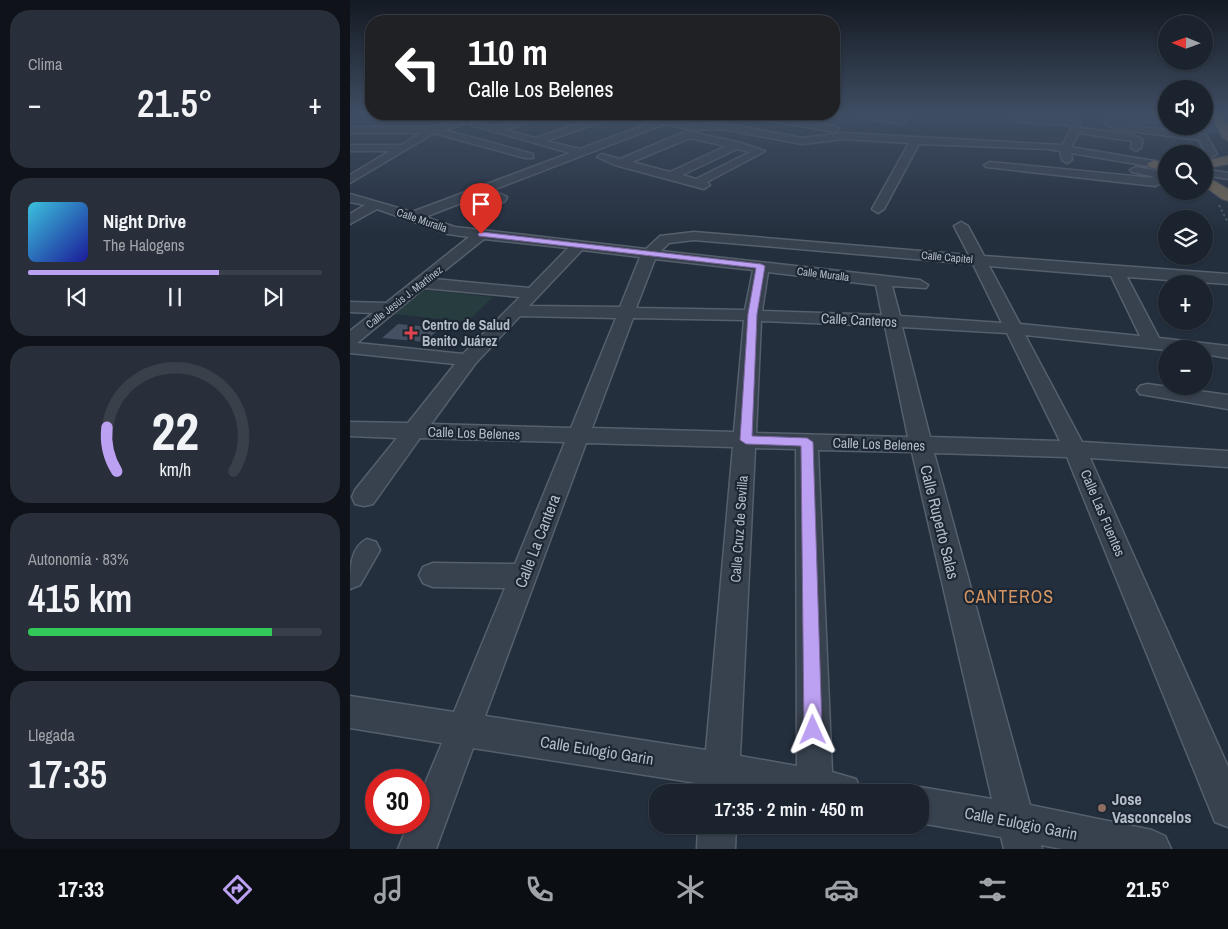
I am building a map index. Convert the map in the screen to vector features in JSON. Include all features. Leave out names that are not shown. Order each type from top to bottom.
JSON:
[{"type":"highway","points":[[1213,164],[1228,160]]},
{"type":"highway","points":[[1213,185],[1228,196]]},
{"type":"street","points":[[350,180],[391,155]]},
{"type":"street","points":[[524,155],[529,156]]},
{"type":"street","points":[[412,217],[571,155]]},
{"type":"street","points":[[608,155],[602,157],[700,184],[753,155]]},
{"type":"street","points":[[619,162],[635,155]]},
{"type":"street","points":[[671,176],[717,155]]},
{"type":"street","points":[[878,209],[908,155]]},
{"type":"street","points":[[990,165],[1054,173],[1089,170],[1152,172],[1159,176],[1161,180],[1155,182],[1089,170],[1066,160],[1066,155]]},
{"type":"street","points":[[1106,155],[1158,164]]},
{"type":"street","points":[[644,169],[661,162]]},
{"type":"street","points":[[1213,169],[1228,172]]},
{"type":"street","points":[[350,171],[365,171]]},
{"type":"street","points":[[1213,174],[1228,176]]},
{"type":"street","points":[[472,212],[499,201],[501,197],[480,190]]},
{"type":"street","name":"Calle Muralla","points":[[350,198],[376,204],[444,229],[579,245],[657,246],[761,266],[920,285]]},
{"type":"street","points":[[350,221],[376,204]]},
{"type":"street","points":[[350,221],[368,224]]},
{"type":"street","name":"Calle Las Fuentes","points":[[961,226],[1075,449],[1228,809]]},
{"type":"street","name":"Calle Jesús J. Martínez","points":[[350,340],[423,283],[481,234]]},
{"type":"street","name":"Calle Capitel","points":[[657,246],[677,236],[712,238],[1118,272],[1228,279]]},
{"type":"street","points":[[364,497],[468,360],[514,310],[579,245]]},
{"type":"street","name":"Calle La Cantera","points":[[417,849],[576,436],[626,312],[657,246]]},
{"type":"street","name":"Calle Cruz de Sevilla","points":[[721,781],[746,440],[753,314],[761,266]]},
{"type":"street","points":[[1118,272],[1152,342]]},
{"type":"street","name":"Calle Ruperto Salas","points":[[883,281],[921,445],[1020,835]]},
{"type":"street","points":[[423,283],[531,293]]},
{"type":"street","points":[[350,307],[390,308]]},
{"type":"street","name":"Calle Canteros","points":[[514,310],[753,314],[1013,329],[1158,343]]},
{"type":"street","points":[[350,348],[468,360]]},
{"type":"street","name":"Calle Canteros","points":[[1213,350],[1228,352]]},
{"type":"street","points":[[1147,390],[1228,402]]},
{"type":"street","name":"Calle Los Belenes","points":[[350,429],[1075,449],[1228,459]]},
{"type":"street","points":[[807,442],[829,784]]},
{"type":"street","points":[[350,577],[367,550]]},
{"type":"street","points":[[433,575],[523,576]]},
{"type":"street","name":"Calle Eulogio Garin","points":[[350,712],[464,729],[721,781],[757,784]]},
{"type":"street","name":"Calle Eulogio Garin","points":[[929,808],[1020,835],[1152,849]]},
{"type":"street","points":[[716,849],[717,834]]},
{"type":"green space","points":[[424,290],[493,297],[467,322],[394,314]]},
{"type":"building","name":"Centro de Salud Benito Juárez","points":[[398,324],[440,328],[425,342],[382,338]]},
{"type":"place","name":"Centro de Salud Benito Juárez","points":[[411,333]]},
{"type":"place","name":"Jose Vasconcelos","points":[[1102,808]]},
{"type":"district","name":"CANTEROS","points":[[1009,597]]},
{"type":"route","points":[[481,234],[761,266],[753,314],[746,440],[807,442],[813,730]]}]
